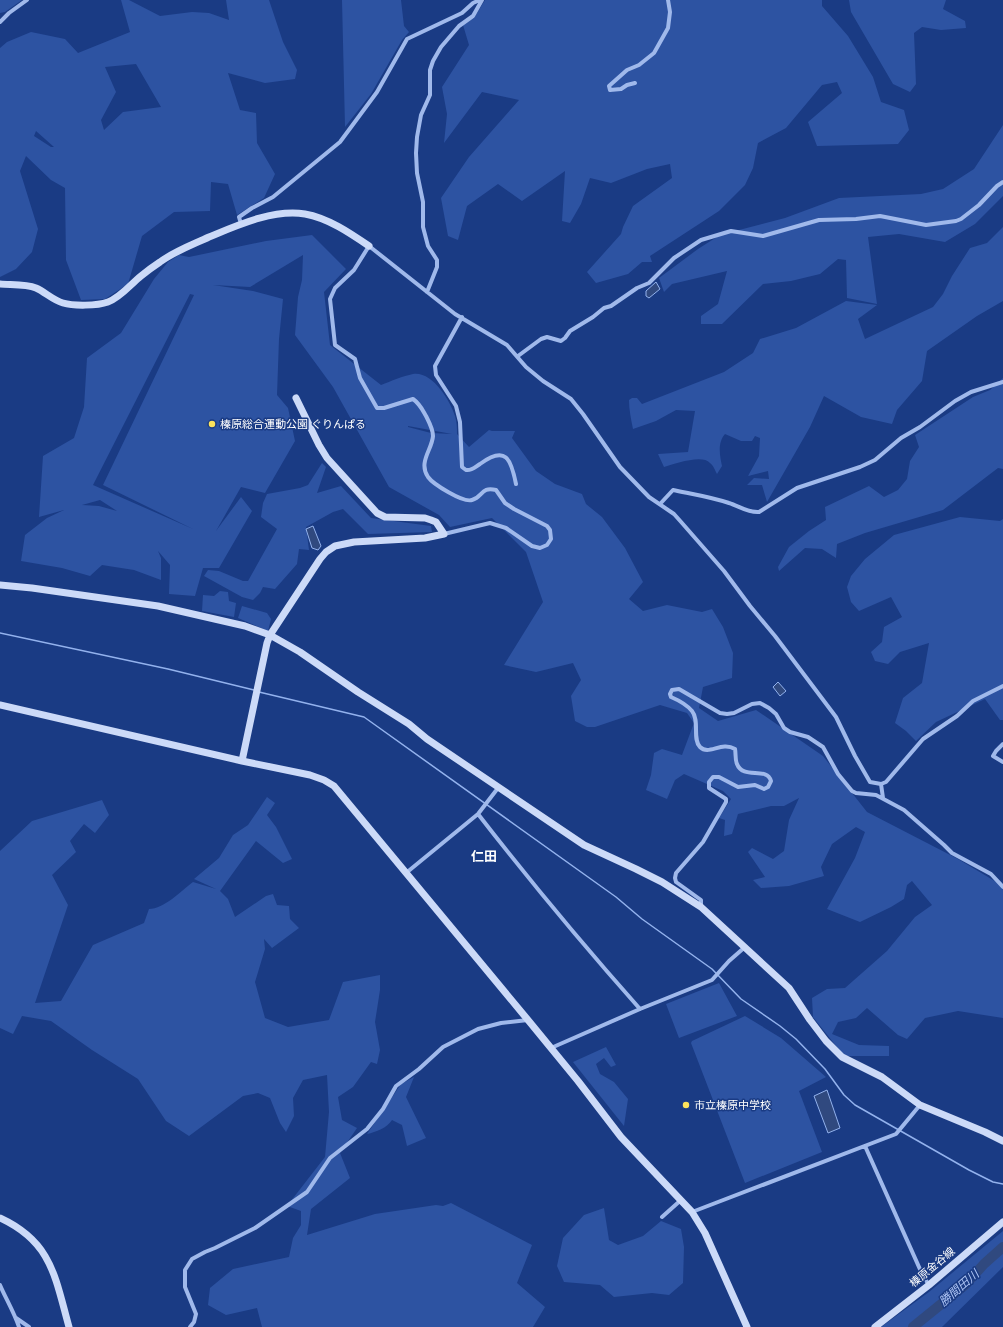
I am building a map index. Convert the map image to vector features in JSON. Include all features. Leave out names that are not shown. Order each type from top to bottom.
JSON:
[{"type":"street","points":[[0,22],[9,13],[27,0]]},
{"type":"street","points":[[242,225],[239,217],[272,197],[340,142],[377,92],[407,39],[462,13],[473,3],[481,0]]},
{"type":"street","points":[[428,292],[437,267],[437,260],[428,246],[422,227],[423,202],[417,173],[417,137],[421,115],[430,95],[430,70],[433,61],[441,47],[459,26],[473,16],[481,0]]},
{"type":"street","points":[[635,83],[610,90],[609,86],[628,70],[638,65],[654,53],[668,28],[670,12],[668,0]]},
{"type":"street","points":[[518,356],[547,337],[561,340],[565,338],[570,331],[593,317],[604,308],[611,306],[637,288],[649,283],[674,258],[701,240],[731,231],[763,236],[819,220],[856,219],[880,216],[926,225],[956,221],[979,205],[997,186],[1003,182]]},
{"type":"street","points":[[0,284],[29,286],[36,288],[62,303],[82,305],[101,304],[116,298],[142,275],[179,250],[242,225],[268,216],[304,214],[322,219],[342,229],[369,246],[455,314],[507,345],[526,367],[543,381],[571,399],[620,468],[649,496],[674,514],[724,572],[775,636],[836,717],[870,782],[881,784],[886,782],[922,739],[957,716],[973,701],[1003,686]]},
{"type":"street","points":[[242,762],[267,643],[270,635],[326,552],[335,546],[354,542],[425,538],[490,524],[506,528],[532,546],[540,548],[547,545],[551,539],[550,530],[547,526],[505,503],[496,490],[489,488],[483,491],[477,498],[472,500],[464,500],[443,489],[428,478],[425,472],[424,460],[433,435],[431,427],[419,403],[413,399],[384,408],[377,408],[360,378],[355,359],[335,345],[330,299],[335,288],[354,270],[369,246]]},
{"type":"street","points":[[462,317],[435,366],[436,374],[456,406],[460,422],[462,467],[470,471],[489,457],[503,455],[508,459],[514,470],[516,484]]},
{"type":"street","points":[[660,504],[674,490],[713,498],[753,512],[759,512],[797,488],[860,467],[875,460],[901,438],[920,428],[955,401],[971,392],[1003,382]]},
{"type":"street","points":[[296,398],[327,458],[377,513],[385,517],[425,518],[436,522],[444,534]]},
{"type":"street","points":[[0,585],[158,606],[245,626],[270,635],[300,652],[408,724],[427,739],[498,788],[584,845],[662,882],[701,907],[789,988],[826,1041],[842,1057],[882,1077],[920,1105],[1003,1141]]},
{"type":"street","points":[[701,907],[701,900],[676,882],[675,878],[676,873],[703,842],[726,802],[726,799],[709,788],[709,782],[713,777],[719,777],[738,787],[755,784],[764,789],[768,787],[771,781],[770,777],[766,774],[745,772],[739,769],[735,749],[730,746],[723,746],[712,750],[704,750],[700,747],[697,743],[696,720],[692,711],[671,697],[670,694],[672,690],[679,689],[720,714],[734,713],[752,704],[760,703],[764,705],[776,714],[784,728],[790,732],[808,737],[823,747],[838,774],[852,791],[856,793],[868,793],[883,798],[904,810],[952,853],[991,874],[1003,887]]},
{"type":"street","points":[[0,705],[242,762],[310,775],[324,780],[334,786],[551,1048],[621,1137],[692,1212],[705,1233],[746,1327]]},
{"type":"street","points":[[1003,744],[993,756],[1003,762]]},
{"type":"street","points":[[881,784],[883,798]]},
{"type":"street","points":[[406,873],[478,814],[498,788]]},
{"type":"street","points":[[478,814],[600,964],[640,1009]]},
{"type":"street","points":[[551,1048],[640,1009],[712,980],[729,961],[745,947]]},
{"type":"street","points":[[190,1327],[194,1322],[196,1314],[185,1287],[185,1270],[192,1260],[205,1252],[255,1228],[307,1192],[330,1158],[367,1129],[383,1109],[396,1086],[419,1069],[443,1047],[478,1029],[501,1023],[528,1020]]},
{"type":"street","points":[[692,1212],[865,1146],[897,1132],[920,1105]]},
{"type":"street","points":[[865,1146],[928,1285]]},
{"type":"street","points":[[662,1217],[681,1200]]},
{"type":"street","points":[[0,1218],[10,1222],[25,1233],[40,1247],[47,1258],[58,1284],[69,1327]]},
{"type":"street","name":"榛原金谷線","points":[[875,1327],[1003,1222]]},
{"type":"street","points":[[0,1285],[19,1327]]},
{"type":"street","points":[[16,1318],[29,1327]]},
{"type":"shaded area","points":[[0,0],[22,0],[5,12],[0,13]]},
{"type":"shaded area","points":[[121,0],[129,0],[160,16],[192,12],[209,13],[229,20],[226,0],[269,0],[283,42],[297,70],[295,79],[265,83],[228,73],[240,110],[256,113],[257,143],[275,174],[264,198],[237,215],[228,184],[211,182],[210,211],[174,212],[142,236],[128,284],[105,299],[81,300],[66,260],[65,188],[51,180],[26,156],[20,171],[38,229],[32,252],[16,269],[0,277],[0,48],[7,42],[31,32],[65,39],[78,53],[130,32]],"holes":[[[136,64],[161,107],[123,112],[104,130],[101,120],[116,92],[105,67]],[[36,131],[54,147],[51,147],[34,136]]]},
{"type":"shaded area","points":[[342,0],[401,0],[404,26],[409,32],[402,40],[371,94],[345,127]]},
{"type":"shaded area","points":[[485,0],[822,0],[822,6],[848,36],[873,77],[881,102],[904,110],[909,130],[898,144],[817,146],[808,122],[842,93],[837,82],[822,85],[786,128],[758,143],[753,168],[745,185],[719,211],[650,256],[652,262],[642,262],[628,274],[596,283],[587,272],[621,234],[633,206],[672,178],[670,164],[647,169],[611,183],[590,178],[581,204],[570,223],[562,221],[565,171],[522,201],[498,184],[467,206],[458,240],[448,236],[441,198],[469,157],[519,100],[482,92],[444,143],[447,114],[442,87],[469,45],[463,25],[474,18]]},
{"type":"shaded area","points":[[849,0],[946,0],[943,9],[965,21],[966,28],[941,30],[922,27],[914,33],[916,84],[910,92],[893,84],[851,12]]},
{"type":"shaded area","points":[[1003,125],[1003,196],[975,224],[945,242],[899,234],[868,237],[877,304],[847,298],[846,260],[838,259],[820,274],[791,281],[763,284],[722,324],[701,324],[701,316],[718,304],[727,271],[672,284],[664,292],[659,278],[698,249],[720,235],[785,218],[839,198],[921,194],[943,189],[974,169]]},
{"type":"shaded area","points":[[1003,227],[1003,301],[977,316],[927,351],[922,381],[897,410],[892,424],[861,417],[824,396],[810,427],[767,502],[762,485],[747,485],[754,478],[769,479],[768,471],[748,476],[759,456],[760,438],[755,436],[752,441],[741,441],[725,434],[720,445],[722,466],[717,474],[711,464],[706,460],[701,459],[688,460],[664,467],[658,454],[688,452],[695,411],[676,410],[656,421],[633,429],[629,404],[629,400],[632,398],[637,398],[642,404],[724,372],[753,353],[760,339],[796,328],[846,301],[877,305],[858,319],[865,339],[933,307],[943,294],[952,276],[970,248],[987,243]]},
{"type":"shaded area","points":[[312,235],[346,269],[324,292],[330,345],[381,385],[413,374],[420,374],[427,377],[445,395],[456,418],[457,434],[469,447],[489,430],[515,431],[512,438],[536,471],[555,484],[582,494],[586,504],[602,517],[625,548],[643,582],[629,599],[643,611],[667,605],[702,612],[712,609],[723,627],[733,653],[732,678],[703,687],[699,708],[718,721],[756,710],[823,756],[867,812],[958,859],[1003,886],[1003,1018],[958,1011],[925,1018],[907,1039],[898,1035],[867,1008],[856,1018],[838,1022],[832,1034],[859,1045],[889,1046],[889,1056],[844,1056],[813,1017],[812,998],[827,989],[845,988],[887,951],[915,917],[932,905],[912,881],[907,885],[904,899],[860,922],[827,909],[855,858],[865,832],[856,827],[832,844],[821,867],[824,876],[789,886],[761,888],[753,880],[765,877],[748,852],[752,848],[773,859],[784,851],[789,820],[799,798],[784,806],[771,806],[738,814],[732,834],[724,836],[725,820],[719,818],[731,799],[723,791],[684,774],[675,780],[667,799],[646,790],[651,775],[654,753],[662,749],[682,755],[694,723],[687,713],[660,705],[595,727],[587,727],[575,721],[571,696],[581,680],[573,663],[536,672],[504,665],[543,602],[526,552],[492,518],[450,527],[439,515],[389,487],[333,387],[295,335],[298,297],[302,280],[303,255],[250,287],[213,285],[253,291],[283,299],[279,339],[277,395],[288,408],[295,441],[265,493],[241,487],[216,531],[241,497],[252,511],[219,568],[203,568],[195,596],[169,594],[170,565],[158,551],[161,558],[161,580],[134,570],[102,565],[90,576],[62,568],[21,561],[25,535],[47,518],[64,510],[39,517],[43,456],[74,438],[84,407],[87,358],[121,333],[154,279],[168,262],[179,255],[189,257],[266,241]],"holes":[[[190,294],[194,295],[103,485],[193,529],[93,485]],[[408,426],[452,434],[431,433],[408,427]],[[100,500],[117,511],[99,506],[82,505]]]},
{"type":"shaded area","points":[[656,282],[660,289],[649,298],[646,296],[646,291]]},
{"type":"shaded area","points":[[1003,378],[1003,469],[998,468],[943,510],[865,533],[837,544],[836,558],[822,549],[805,548],[779,571],[778,567],[789,547],[826,520],[825,507],[869,486],[884,497],[898,490],[907,479],[910,461],[919,447],[915,435],[973,397],[990,390]]},
{"type":"shaded area","points":[[322,463],[326,467],[317,493],[341,486],[371,518],[431,526],[432,532],[368,534],[343,509],[333,512],[306,527],[309,550],[299,549],[297,564],[275,589],[263,587],[260,593],[253,600],[242,597],[204,576],[208,570],[219,571],[243,581],[248,581],[277,529],[261,517],[263,503],[267,494],[300,488],[308,485]]},
{"type":"shaded area","points":[[960,517],[1000,521],[1003,519],[1003,720],[1000,720],[985,699],[936,722],[916,741],[895,723],[903,698],[922,683],[929,643],[900,652],[888,664],[875,661],[871,652],[882,642],[884,627],[902,617],[891,597],[859,611],[851,602],[847,587],[851,576],[865,559],[894,535]]},
{"type":"shaded area","points":[[313,526],[321,546],[318,550],[312,548],[306,529]]},
{"type":"shaded area","points":[[220,591],[228,592],[229,601],[236,603],[234,617],[202,611],[203,595],[214,596]]},
{"type":"shaded area","points":[[242,606],[267,613],[271,619],[268,631],[238,618]]},
{"type":"shaded area","points":[[778,682],[786,691],[780,696],[773,687]]},
{"type":"shaded area","points":[[267,797],[275,803],[267,815],[276,827],[292,859],[283,863],[256,841],[220,891],[228,899],[235,917],[266,896],[273,894],[277,905],[289,906],[290,919],[299,928],[272,948],[264,939],[265,949],[255,982],[265,1018],[288,1027],[329,1020],[343,982],[380,975],[380,990],[375,1022],[380,1050],[377,1064],[371,1062],[353,1087],[338,1097],[342,1120],[357,1128],[340,1153],[350,1178],[311,1209],[307,1235],[375,1214],[436,1205],[443,1206],[451,1203],[532,1245],[517,1283],[545,1307],[533,1327],[262,1327],[257,1308],[226,1315],[208,1305],[210,1288],[233,1269],[289,1257],[293,1238],[301,1225],[301,1211],[287,1206],[325,1157],[329,1112],[327,1075],[303,1080],[293,1098],[294,1116],[286,1132],[280,1123],[270,1098],[258,1093],[243,1096],[189,1136],[166,1121],[138,1079],[92,1050],[51,1021],[22,1016],[13,1034],[0,1028],[0,851],[32,821],[102,800],[109,815],[95,833],[84,824],[70,841],[76,852],[52,875],[68,905],[35,1003],[61,1001],[93,945],[144,923],[149,909],[166,903],[193,882],[216,889],[194,879],[219,858],[233,835],[248,825]]},
{"type":"shaded area","points":[[719,983],[737,1016],[679,1038],[666,1004]]},
{"type":"shaded area","points":[[745,1016],[781,1038],[826,1077],[799,1091],[822,1152],[745,1183],[691,1043],[692,1041]]},
{"type":"shaded area","points":[[606,1047],[616,1065],[611,1067],[604,1058],[596,1064],[600,1074],[614,1082],[628,1099],[624,1126],[573,1062]]},
{"type":"shaded area","points":[[414,1077],[406,1097],[426,1138],[407,1146],[402,1125],[392,1120],[381,1129],[367,1134],[401,1084]]},
{"type":"shaded area","points":[[827,1090],[840,1128],[828,1133],[814,1096]]},
{"type":"shaded area","points":[[604,1208],[609,1240],[618,1245],[643,1236],[661,1221],[681,1229],[684,1247],[683,1283],[669,1295],[652,1293],[614,1297],[600,1285],[564,1282],[557,1266],[563,1238],[584,1215]]},
{"type":"shaded area","points":[[1003,1231],[1003,1267],[942,1327],[881,1327],[929,1292]]},
{"type":"waterway","points":[[0,633],[168,669],[254,690]]},
{"type":"waterway","points":[[259,692],[364,717],[616,897],[642,919],[712,969],[741,999],[796,1039],[825,1069],[844,1095],[855,1105],[969,1170],[993,1182],[1003,1184]]},
{"type":"waterway","name":"勝間田川","points":[[913,1327],[966,1284],[984,1264],[1003,1247]]},
{"type":"place","name":"榛原総合運動公園 ぐりんぱる","points":[[212,424]]},
{"type":"place","name":"市立榛原中学校","points":[[686,1105]]},
{"type":"district","name":"仁田","points":[[484,856]]}]
